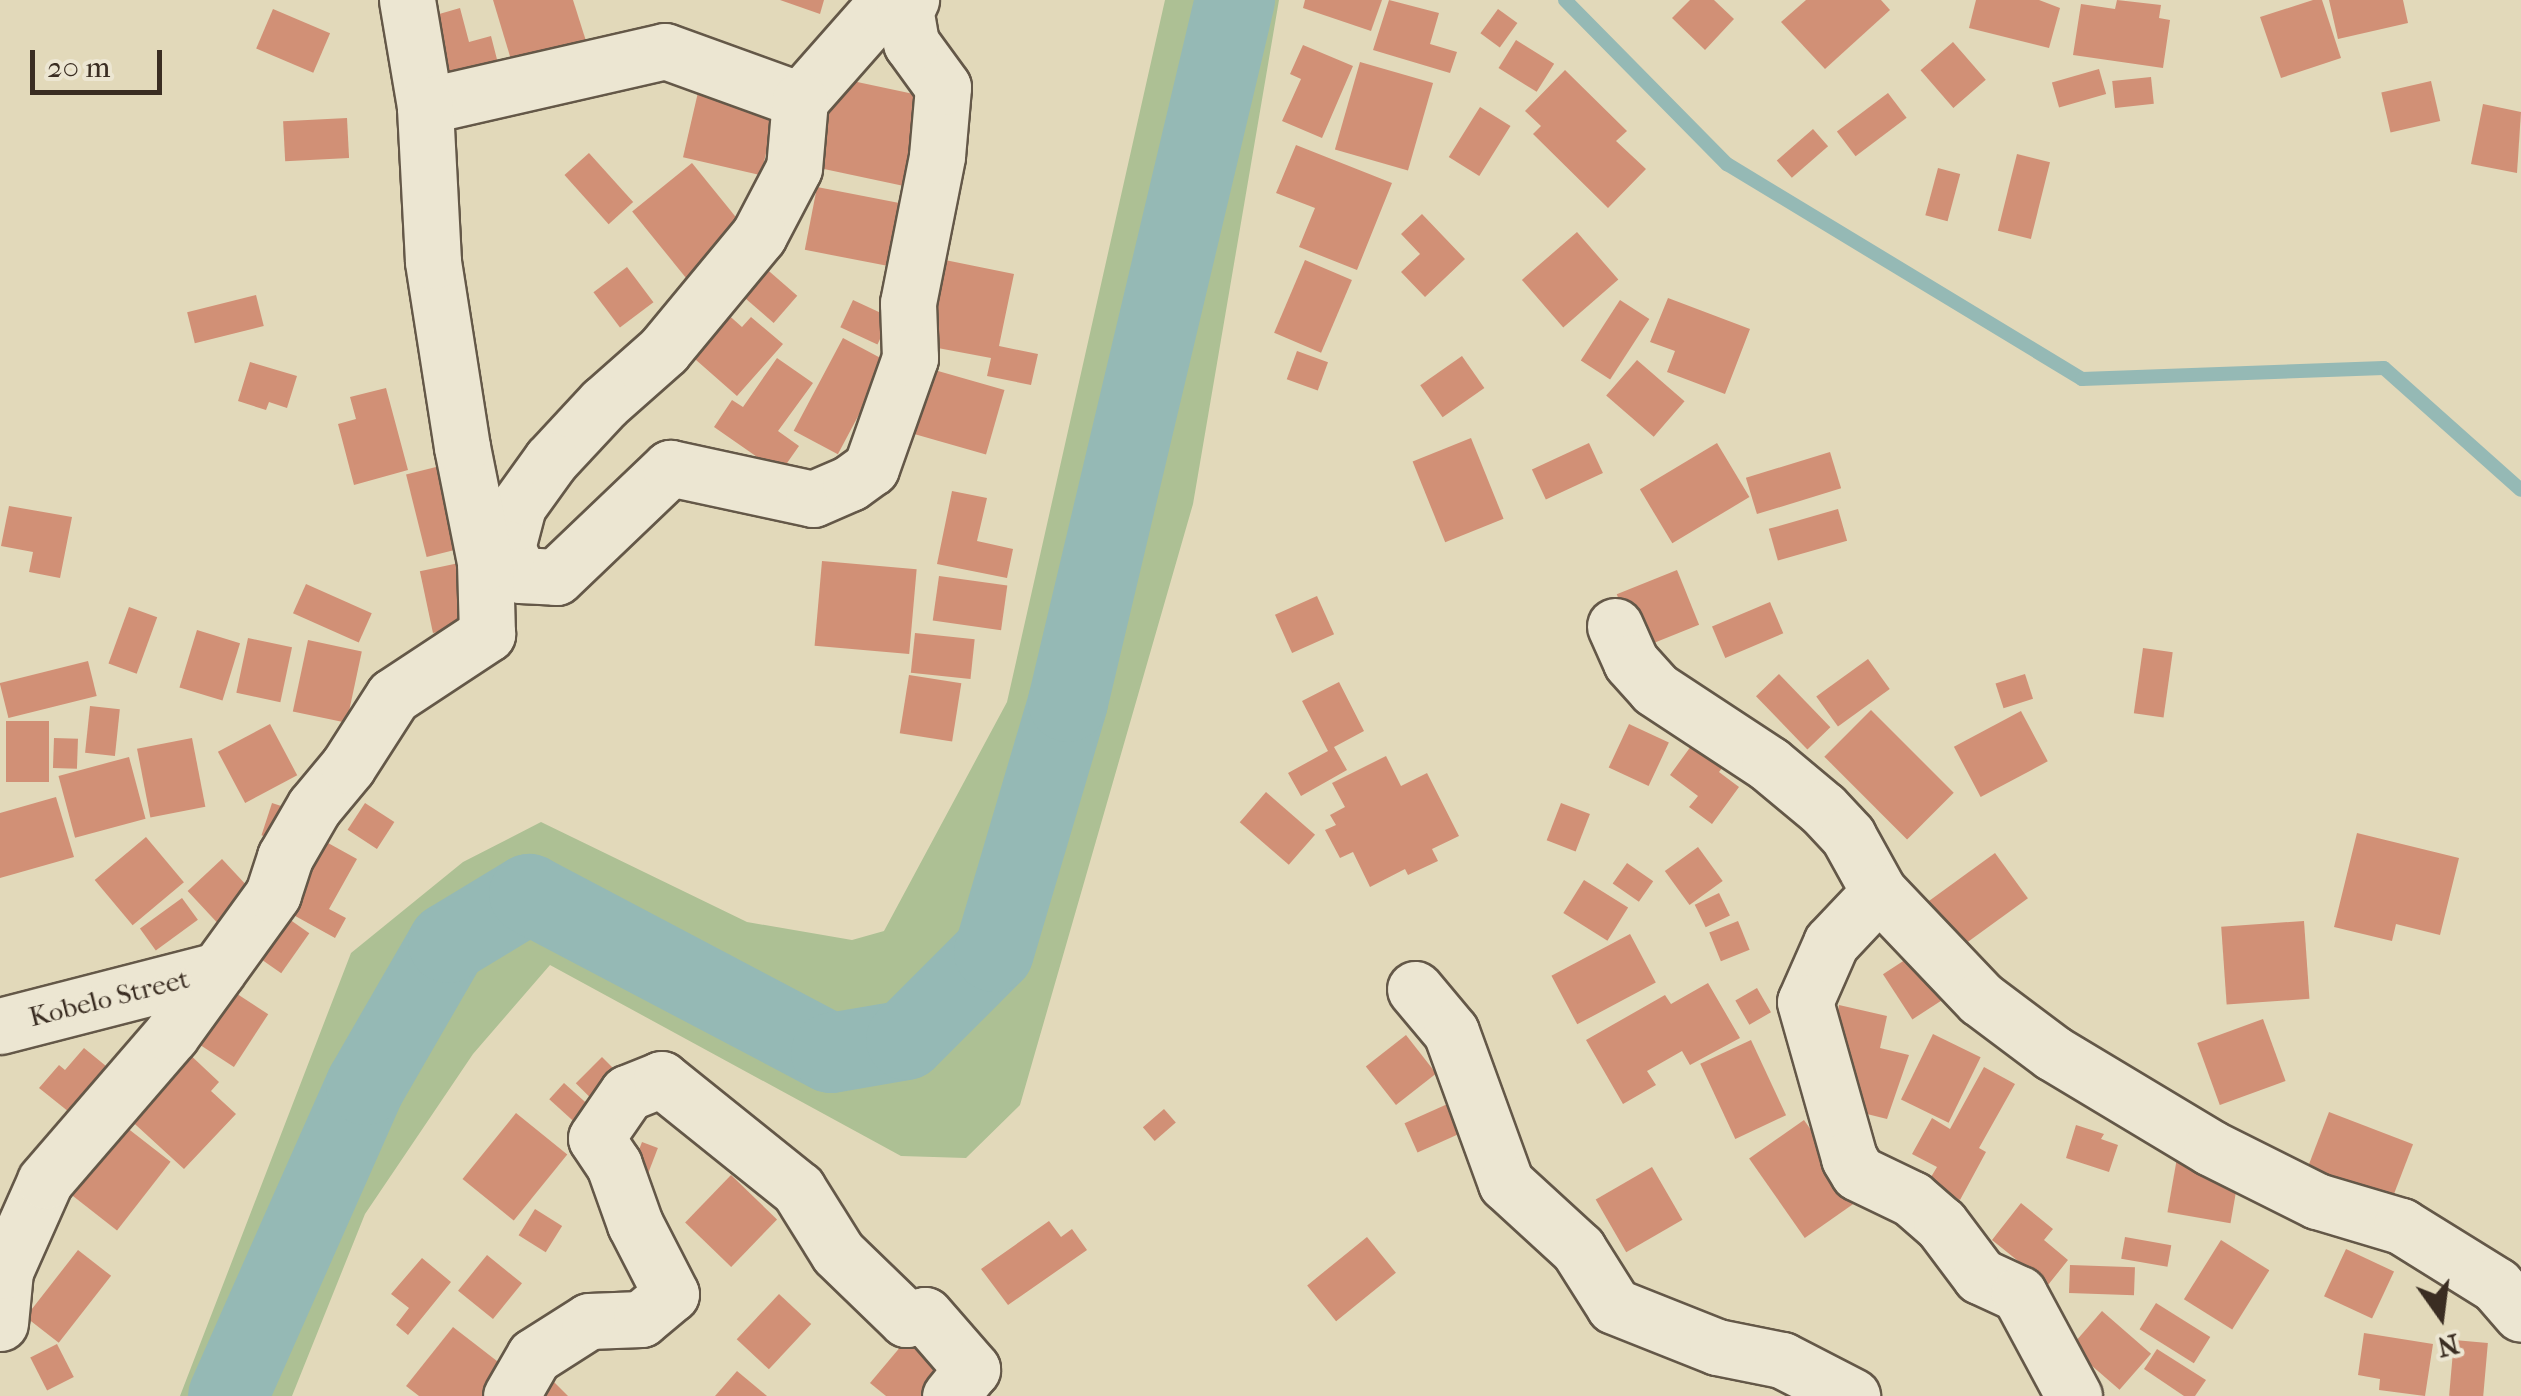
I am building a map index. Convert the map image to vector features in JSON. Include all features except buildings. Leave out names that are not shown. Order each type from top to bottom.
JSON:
[{"type":"street","points":[[0,1322],[5,1271],[45,1181],[171,1034],[273,894],[285,857],[314,807],[348,766],[393,696],[487,634],[485,562],[462,447],[434,261],[425,106],[406,0]]},
{"type":"street","points":[[908,1],[912,43],[943,87],[936,156],[908,303],[910,358],[871,468],[850,483],[812,499],[670,468],[556,577],[520,575],[507,548],[518,506],[551,460],[604,403],[664,350],[759,235],[794,168],[800,100],[882,7],[908,1]]},
{"type":"street","points":[[425,106],[666,51],[800,100]]},
{"type":"street","points":[[1616,626],[1631,662],[1655,689],[1769,764],[1824,809],[1848,836],[1880,892],[1981,999],[2053,1053],[2148,1112],[2317,1200],[2402,1226],[2496,1286],[2521,1314]]},
{"type":"street","points":[[1880,892],[1831,943],[1805,1002],[1849,1158],[1858,1173],[1912,1199],[1941,1224],[1980,1276],[2019,1294],[2074,1396]]},
{"type":"street","name":"Kobelo Street","points":[[0,1026],[218,970]]},
{"type":"street","points":[[1415,989],[1451,1032],[1506,1183],[1578,1249],[1614,1306],[1716,1347],[1782,1360],[1852,1396]]},
{"type":"street","points":[[511,1396],[534,1356],[589,1320],[641,1319],[670,1294],[636,1224],[614,1165],[596,1138],[627,1093],[662,1079],[798,1189],[838,1252],[906,1319],[924,1315],[972,1369],[950,1396]]},
{"type":"green space","points":[[1165,0],[1279,0],[1193,504],[1020,1105],[966,1158],[901,1156],[550,965],[473,1054],[365,1214],[292,1396],[180,1396],[351,953],[463,862],[541,822],[747,922],[852,940],[884,931],[1007,702]]},
{"type":"waterway","points":[[228,1396],[366,1085],[448,943],[529,894],[831,1053],[906,1040],[994,952],[1068,702],[1235,0]]},
{"type":"waterway","points":[[1565,0],[1727,164],[2082,379],[2384,368],[2521,490]]}]
